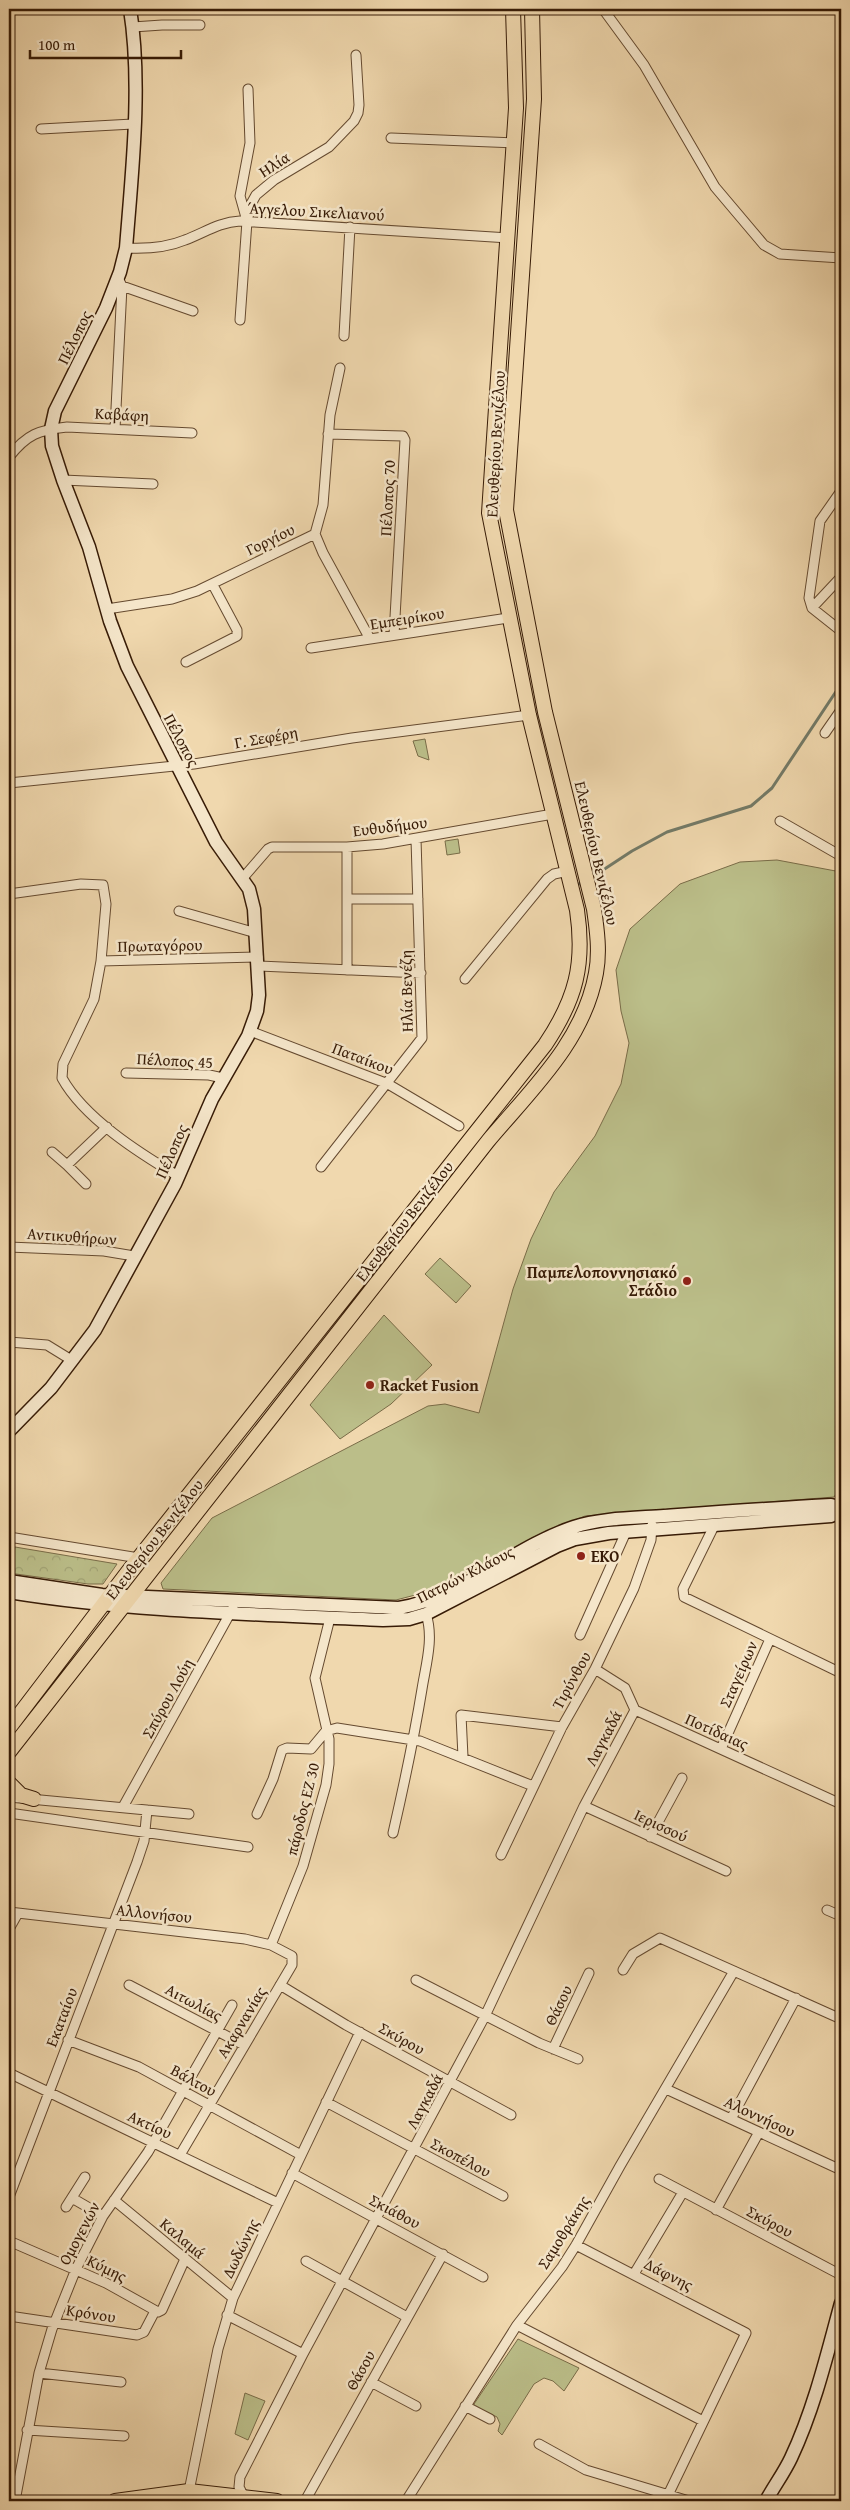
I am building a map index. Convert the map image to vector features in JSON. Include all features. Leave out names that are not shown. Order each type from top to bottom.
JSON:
[{"type":"main road","name":"Πέλοπος","points":[[12,1424],[51,1388],[95,1330],[178,1176],[212,1099],[250,1031],[258,1004],[258,962],[251,896],[242,879],[216,842],[127,666],[107,610],[92,553],[54,454],[51,429],[58,404],[120,282],[126,248],[135,70],[133,27],[130,9]]},
{"type":"main road","name":"Ελευθερίου Βενιζέλου","points":[[9,1728],[139,1558],[499,1104],[560,1022],[572,997],[580,971],[582,939],[578,910],[528,715],[490,526],[489,502],[509,238],[514,143],[516,92],[514,9]]},
{"type":"main road","name":"Ελευθερίου Βενιζέλου","points":[[9,1752],[470,1165],[561,1053],[578,1028],[589,1002],[596,971],[598,936],[594,909],[544,712],[506,510],[533,119],[532,9]]},
{"type":"main road","name":"Πατρών Κλάους","points":[[233,1606],[330,1618],[398,1620],[426,1614],[566,1542],[626,1532],[650,1523],[831,1505],[841,1510]]},
{"type":"main road","name":"Πατρών Κλάους","points":[[9,1592],[107,1600],[233,1606],[407,1607],[440,1595],[564,1530],[583,1524],[715,1524],[830,1516],[841,1510]]},
{"type":"main road","name":"Πατρών Κλάους","points":[[9,1581],[107,1600]]},
{"type":"main road","points":[[9,1783],[18,1794],[34,1799]]},
{"type":"main road","points":[[766,2501],[786,2469],[804,2424],[841,2303]]},
{"type":"main road","points":[[115,2501],[189,2491],[244,2499],[277,2501]]},
{"type":"street","points":[[603,9],[636,54],[715,187],[764,245],[780,254],[841,258]]},
{"type":"street","points":[[133,27],[162,24],[200,25]]},
{"type":"street","name":"Ηλία","points":[[240,320],[247,221],[251,204],[260,191],[286,172],[324,150],[354,121],[358,114],[359,105],[356,55]]},
{"type":"street","points":[[247,221],[240,196],[250,143],[248,89]]},
{"type":"street","points":[[41,129],[133,124]]},
{"type":"street","points":[[391,138],[514,143]]},
{"type":"street","name":"Άγγελου Σικελιανού","points":[[126,248],[149,248],[174,244],[220,224],[247,221],[509,238]]},
{"type":"street","points":[[344,336],[350,227]]},
{"type":"street","points":[[115,429],[120,282],[193,311]]},
{"type":"street","name":"Γοργίου","points":[[107,610],[172,598],[213,585],[315,534],[323,505],[330,415],[340,368]]},
{"type":"street","name":"Καβάφη","points":[[9,457],[30,436],[51,429],[67,427],[192,433]]},
{"type":"street","name":"Πέλοπος 70","points":[[328,434],[403,436],[405,440],[394,635]]},
{"type":"street","points":[[63,480],[153,484]]},
{"type":"street","points":[[841,491],[822,517],[818,527],[809,598],[812,608],[841,631]]},
{"type":"street","points":[[315,534],[323,553],[370,639]]},
{"type":"street","points":[[812,608],[841,576]]},
{"type":"street","points":[[186,662],[237,636],[237,630],[213,585]]},
{"type":"street","name":"Εμπειρίκου","points":[[311,648],[508,618]]},
{"type":"street","points":[[825,733],[841,710]]},
{"type":"street","name":"Γ. Σεφέρη","points":[[9,783],[177,766],[352,738],[528,715]]},
{"type":"street","name":"Ευθυδήμου","points":[[242,879],[269,848],[347,847],[416,839],[553,814]]},
{"type":"street","points":[[780,821],[841,856]]},
{"type":"street","name":"Ηλία Βενέζη","points":[[321,1167],[388,1084],[422,1038],[416,839]]},
{"type":"street","points":[[347,847],[347,970]]},
{"type":"street","points":[[465,979],[547,879],[554,874],[568,871]]},
{"type":"street","points":[[9,894],[81,884],[103,885],[106,904],[101,961]]},
{"type":"street","points":[[348,899],[418,899]]},
{"type":"street","points":[[179,911],[256,933]]},
{"type":"street","name":"Πρωταγόρου","points":[[178,1176],[138,1152],[107,1127],[63,1081],[61,1072],[94,999],[101,961],[258,962],[347,970],[421,973]]},
{"type":"street","name":"Παταίκου","points":[[250,1031],[388,1084],[459,1126]]},
{"type":"street","name":"Πέλοπος 45","points":[[126,1073],[209,1075],[223,1078]]},
{"type":"street","points":[[67,1165],[107,1127]]},
{"type":"street","points":[[52,1152],[86,1184]]},
{"type":"street","name":"Αντικυθήρων","points":[[9,1247],[104,1251],[134,1256]]},
{"type":"street","points":[[9,1342],[47,1344],[73,1361]]},
{"type":"street","name":"Τιρύνθου","points":[[501,1855],[562,1727],[595,1669],[634,1588],[649,1546],[650,1523]]},
{"type":"street","name":"Σταγείρων","points":[[715,1524],[684,1589],[684,1597],[841,1673]]},
{"type":"street","points":[[580,1635],[626,1532]]},
{"type":"street","points":[[9,1537],[139,1558]]},
{"type":"street","name":"Σπύρου Λούη","points":[[123,1808],[233,1606]]},
{"type":"street","points":[[393,1833],[414,1740],[430,1634],[426,1614]]},
{"type":"street","name":"πάροδος ΕΖ 30","points":[[271,1945],[301,1873],[319,1814],[330,1764],[328,1730],[316,1678],[330,1618]]},
{"type":"street","name":"Σταγείρων","points":[[721,1749],[770,1639]]},
{"type":"street","points":[[595,1669],[625,1688],[630,1695],[635,1710]]},
{"type":"street","name":"Ποτίδαιας","points":[[635,1710],[841,1804]]},
{"type":"street","name":"Λαγκαδά","points":[[244,2499],[239,2487],[240,2478],[342,2282],[378,2219],[485,2016],[584,1806],[635,1710]]},
{"type":"street","points":[[463,1757],[461,1715],[562,1727]]},
{"type":"street","points":[[257,1814],[273,1778],[282,1750],[287,1748],[311,1749],[328,1730],[347,1729],[414,1740],[463,1757],[533,1786]]},
{"type":"street","points":[[650,1837],[682,1778]]},
{"type":"street","points":[[9,1796],[190,1814]]},
{"type":"street","name":"Ιερισσού","points":[[584,1806],[726,1871]]},
{"type":"street","name":"Εκαταίου","points":[[9,2197],[142,1848],[147,1810]]},
{"type":"street","points":[[9,1813],[248,1847]]},
{"type":"street","points":[[827,1910],[841,1916]]},
{"type":"street","points":[[9,1929],[13,1912]]},
{"type":"street","name":"Αλλονήσου","points":[[13,1912],[245,1938],[271,1945],[292,1956]]},
{"type":"street","points":[[623,1970],[633,1954],[660,1938],[841,2019]]},
{"type":"street","name":"Ακαρνανίας","points":[[180,2155],[292,1965],[292,1956]]},
{"type":"street","name":"Σαμοθράκης","points":[[406,2501],[517,2325],[562,2268],[734,1971]]},
{"type":"street","name":"Θάσου","points":[[553,2049],[589,1973]]},
{"type":"street","points":[[416,1980],[485,2016],[578,2059]]},
{"type":"street","name":"Αιτωλίας","points":[[129,1985],[244,2045]]},
{"type":"street","name":"Σκύρου","points":[[280,1985],[360,2032],[511,2115]]},
{"type":"street","points":[[731,2119],[796,1998]]},
{"type":"street","name":"Ομογενών","points":[[15,2501],[39,2373],[55,2323],[76,2269],[103,2216],[154,2142],[182,2090],[232,2006]]},
{"type":"street","name":"Δωδώνης","points":[[189,2491],[211,2380],[233,2298],[360,2032]]},
{"type":"street","name":"Βάλτου","points":[[68,2040],[139,2067],[301,2155]]},
{"type":"street","name":"Ακτίου","points":[[9,2073],[48,2094],[154,2142],[278,2203]]},
{"type":"street","name":"Αλοννήσου","points":[[666,2089],[841,2170]]},
{"type":"street","name":"Σκοπέλου","points":[[326,2102],[503,2196]]},
{"type":"street","points":[[716,2210],[759,2132]]},
{"type":"street","name":"Σκιάθου","points":[[292,2173],[483,2277]]},
{"type":"street","points":[[66,2207],[85,2177]]},
{"type":"street","name":"Σκύρου","points":[[659,2179],[841,2275]]},
{"type":"street","points":[[634,2274],[683,2192]]},
{"type":"street","points":[[72,2198],[103,2216]]},
{"type":"street","name":"Καλαμά","points":[[114,2200],[233,2298]]},
{"type":"street","name":"Κύμης","points":[[9,2241],[76,2269],[159,2310]]},
{"type":"street","name":"Δάφνης","points":[[576,2245],[746,2333],[703,2421]]},
{"type":"street","name":"Θάσου","points":[[305,2501],[443,2254]]},
{"type":"street","name":"Κρόνου","points":[[9,2316],[137,2335],[144,2332],[159,2310],[185,2259]]},
{"type":"street","points":[[306,2261],[407,2317]]},
{"type":"street","points":[[227,2315],[304,2354]]},
{"type":"street","points":[[517,2325],[703,2421],[668,2495]]},
{"type":"street","points":[[39,2373],[121,2382]]},
{"type":"street","points":[[371,2382],[416,2406]]},
{"type":"street","points":[[465,2406],[490,2419]]},
{"type":"street","points":[[27,2430],[124,2436]]},
{"type":"street","points":[[539,2444],[586,2470],[689,2501]]},
{"type":"green space","points":[[425,739],[429,760],[418,756],[413,741]]},
{"type":"green space","points":[[458,839],[460,853],[447,855],[445,841]]},
{"type":"green space","points":[[777,860],[841,872],[841,1486],[834,1497],[585,1516],[543,1533],[427,1592],[396,1600],[163,1589],[161,1583],[212,1518],[428,1406],[445,1404],[479,1413],[513,1289],[531,1239],[554,1192],[595,1136],[621,1084],[629,1043],[621,1011],[616,970],[630,929],[680,884],[740,862]]},
{"type":"green space","points":[[440,1258],[471,1286],[456,1303],[425,1274]]},
{"type":"green space","name":"Racket Fusion","points":[[384,1315],[432,1365],[391,1404],[340,1439],[310,1405]]},
{"type":"green space","points":[[9,1546],[117,1564],[103,1584],[88,1584],[9,1573]]},
{"type":"green space","points":[[518,2339],[579,2368],[564,2391],[553,2381],[544,2378],[534,2384],[502,2435],[498,2431],[500,2424],[497,2417],[474,2406],[474,2404]]},
{"type":"green space","points":[[245,2393],[265,2401],[248,2440],[235,2434]]},
{"type":"waterway","points":[[600,872],[632,851],[667,832],[751,806],[772,788],[841,684]]},
{"type":"place","name":"Παμπελοποννησιακό Στάδιο","points":[[687,1281]]},
{"type":"place","name":"Racket Fusion","points":[[370,1385]]},
{"type":"place","name":"EKO","points":[[581,1556]]}]
